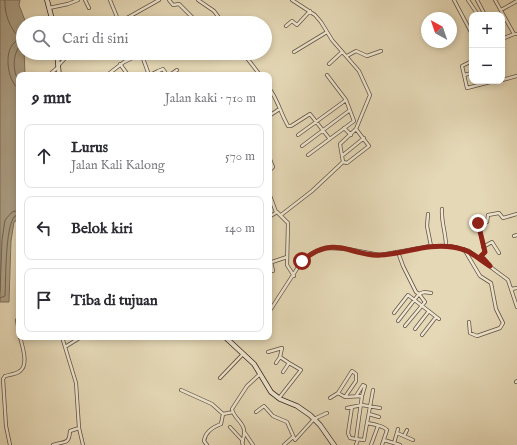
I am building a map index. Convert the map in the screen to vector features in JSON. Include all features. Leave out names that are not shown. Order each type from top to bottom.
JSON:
[{"type":"street","points":[[47,0],[51,16]]},
{"type":"street","points":[[49,8],[78,0]]},
{"type":"street","points":[[85,0],[89,8]]},
{"type":"street","points":[[110,0],[116,16]]},
{"type":"street","points":[[133,16],[158,0]]},
{"type":"street","points":[[169,0],[173,5],[179,4],[191,16]]},
{"type":"street","points":[[198,0],[214,11],[218,16]]},
{"type":"street","points":[[281,215],[312,191],[343,161],[340,144],[357,128],[370,95],[359,71],[342,52],[318,18],[310,11],[292,0]]},
{"type":"street","points":[[454,0],[469,28]]},
{"type":"street","points":[[468,0],[476,12]]},
{"type":"street","points":[[477,0],[483,12]]},
{"type":"street","points":[[495,0],[515,34],[505,38]]},
{"type":"street","points":[[501,10],[517,1]]},
{"type":"street","points":[[286,26],[291,21],[297,25],[310,11]]},
{"type":"street","points":[[294,52],[327,32]]},
{"type":"street","points":[[347,56],[356,50],[367,56],[381,51]]},
{"type":"street","points":[[328,64],[342,52]]},
{"type":"street","points":[[57,60],[59,72]]},
{"type":"street","points":[[51,72],[62,60]]},
{"type":"street","points":[[111,72],[128,60]]},
{"type":"street","points":[[144,60],[148,72]]},
{"type":"street","points":[[248,60],[258,72]]},
{"type":"street","points":[[469,62],[462,65],[467,88],[482,84]]},
{"type":"street","points":[[120,64],[126,72]]},
{"type":"street","points":[[158,71],[162,69],[164,72]]},
{"type":"street","points":[[464,75],[469,74]]},
{"type":"street","points":[[308,154],[354,120],[346,100],[327,75]]},
{"type":"street","points":[[505,79],[517,76]]},
{"type":"street","points":[[272,93],[278,102],[278,110],[289,126],[310,114],[329,138]]},
{"type":"street","points":[[298,135],[346,100]]},
{"type":"street","points":[[272,114],[278,110]]},
{"type":"street","points":[[302,146],[350,110]]},
{"type":"street","points":[[344,128],[351,135]]},
{"type":"street","points":[[343,161],[348,163],[369,147],[357,128]]},
{"type":"street","points":[[343,155],[364,138]]},
{"type":"street","points":[[272,201],[276,212],[289,224],[287,267],[294,276]]},
{"type":"street","points":[[442,209],[441,222],[446,237],[446,246]]},
{"type":"street","points":[[272,215],[276,212]]},
{"type":"street","points":[[490,266],[481,256],[485,252],[478,223],[486,222],[488,215],[495,212],[499,213],[503,218],[517,214]]},
{"type":"street","points":[[428,214],[427,226],[431,246]]},
{"type":"street","points":[[484,247],[492,242],[499,253]]},
{"type":"street","points":[[272,308],[294,276],[302,261],[311,254],[326,248],[348,249],[378,255],[431,246],[446,246],[473,253],[505,277],[511,288],[517,307]]},
{"type":"street","points":[[464,250],[480,276],[491,283],[496,309],[503,322],[500,328],[477,336],[470,333],[469,322]]},
{"type":"street","points":[[398,252],[403,266],[415,289],[425,300],[406,326]]},
{"type":"street","points":[[272,261],[288,257]]},
{"type":"street","points":[[511,288],[517,288]]},
{"type":"street","points":[[398,321],[419,294],[424,292],[431,294]]},
{"type":"street","points":[[394,313],[407,295],[439,319]]},
{"type":"street","points":[[416,329],[429,311]]},
{"type":"street","points":[[422,335],[436,317]]},
{"type":"street","points":[[10,445],[3,379],[4,376],[19,372],[22,369],[25,356],[21,340]]},
{"type":"street","points":[[63,340],[76,383],[79,428],[83,445]]},
{"type":"street","points":[[65,347],[76,340]]},
{"type":"street","points":[[228,340],[244,354],[260,374],[266,386],[278,398],[297,406],[314,419],[333,445]]},
{"type":"street","points":[[268,352],[282,348],[280,357],[276,362]]},
{"type":"street","points":[[220,378],[244,354]]},
{"type":"street","points":[[278,398],[301,370],[280,357]]},
{"type":"street","points":[[283,372],[289,362]]},
{"type":"street","points":[[330,398],[338,393],[352,371],[356,374],[356,380],[345,397]]},
{"type":"street","points":[[253,445],[232,409],[238,398],[252,380],[260,374]]},
{"type":"street","points":[[355,397],[363,385],[365,386],[362,396],[356,445]]},
{"type":"street","points":[[181,390],[212,404],[223,414]]},
{"type":"street","points":[[352,407],[348,433],[350,438],[364,440],[373,390]]},
{"type":"street","points":[[338,393],[345,397],[362,396]]},
{"type":"street","points":[[347,408],[362,405],[380,408]]},
{"type":"street","points":[[256,412],[264,406],[273,416],[289,423],[293,437]]},
{"type":"street","points":[[223,414],[233,412]]},
{"type":"street","points":[[284,445],[293,437],[296,439],[314,419],[327,413]]},
{"type":"street","points":[[207,445],[204,441],[205,437],[214,426],[221,424],[223,414]]},
{"type":"street","points":[[369,414],[379,416]]},
{"type":"street","points":[[368,423],[387,430],[382,445]]},
{"type":"street","points":[[371,445],[378,426]]},
{"type":"street","points":[[230,427],[242,441],[243,445]]},
{"type":"street","points":[[53,445],[68,441],[70,438],[70,431],[79,428]]},
{"type":"street","points":[[394,443],[398,429]]},
{"type":"street","points":[[404,436],[407,430]]},
{"type":"street","points":[[242,441],[245,433]]},
{"type":"street","points":[[397,433],[413,440]]},
{"type":"street","points":[[384,440],[400,445]]},
{"type":"water","points":[[0,0],[20,0],[19,5],[23,16],[16,16],[16,60],[24,60],[25,72],[16,72],[16,221],[14,222],[11,241],[9,302],[0,302]]},
{"type":"route","points":[[302,261],[311,254],[326,248],[348,249],[368,254],[380,255],[431,246],[450,246],[469,251],[490,266],[481,256],[485,252],[478,223]]}]
